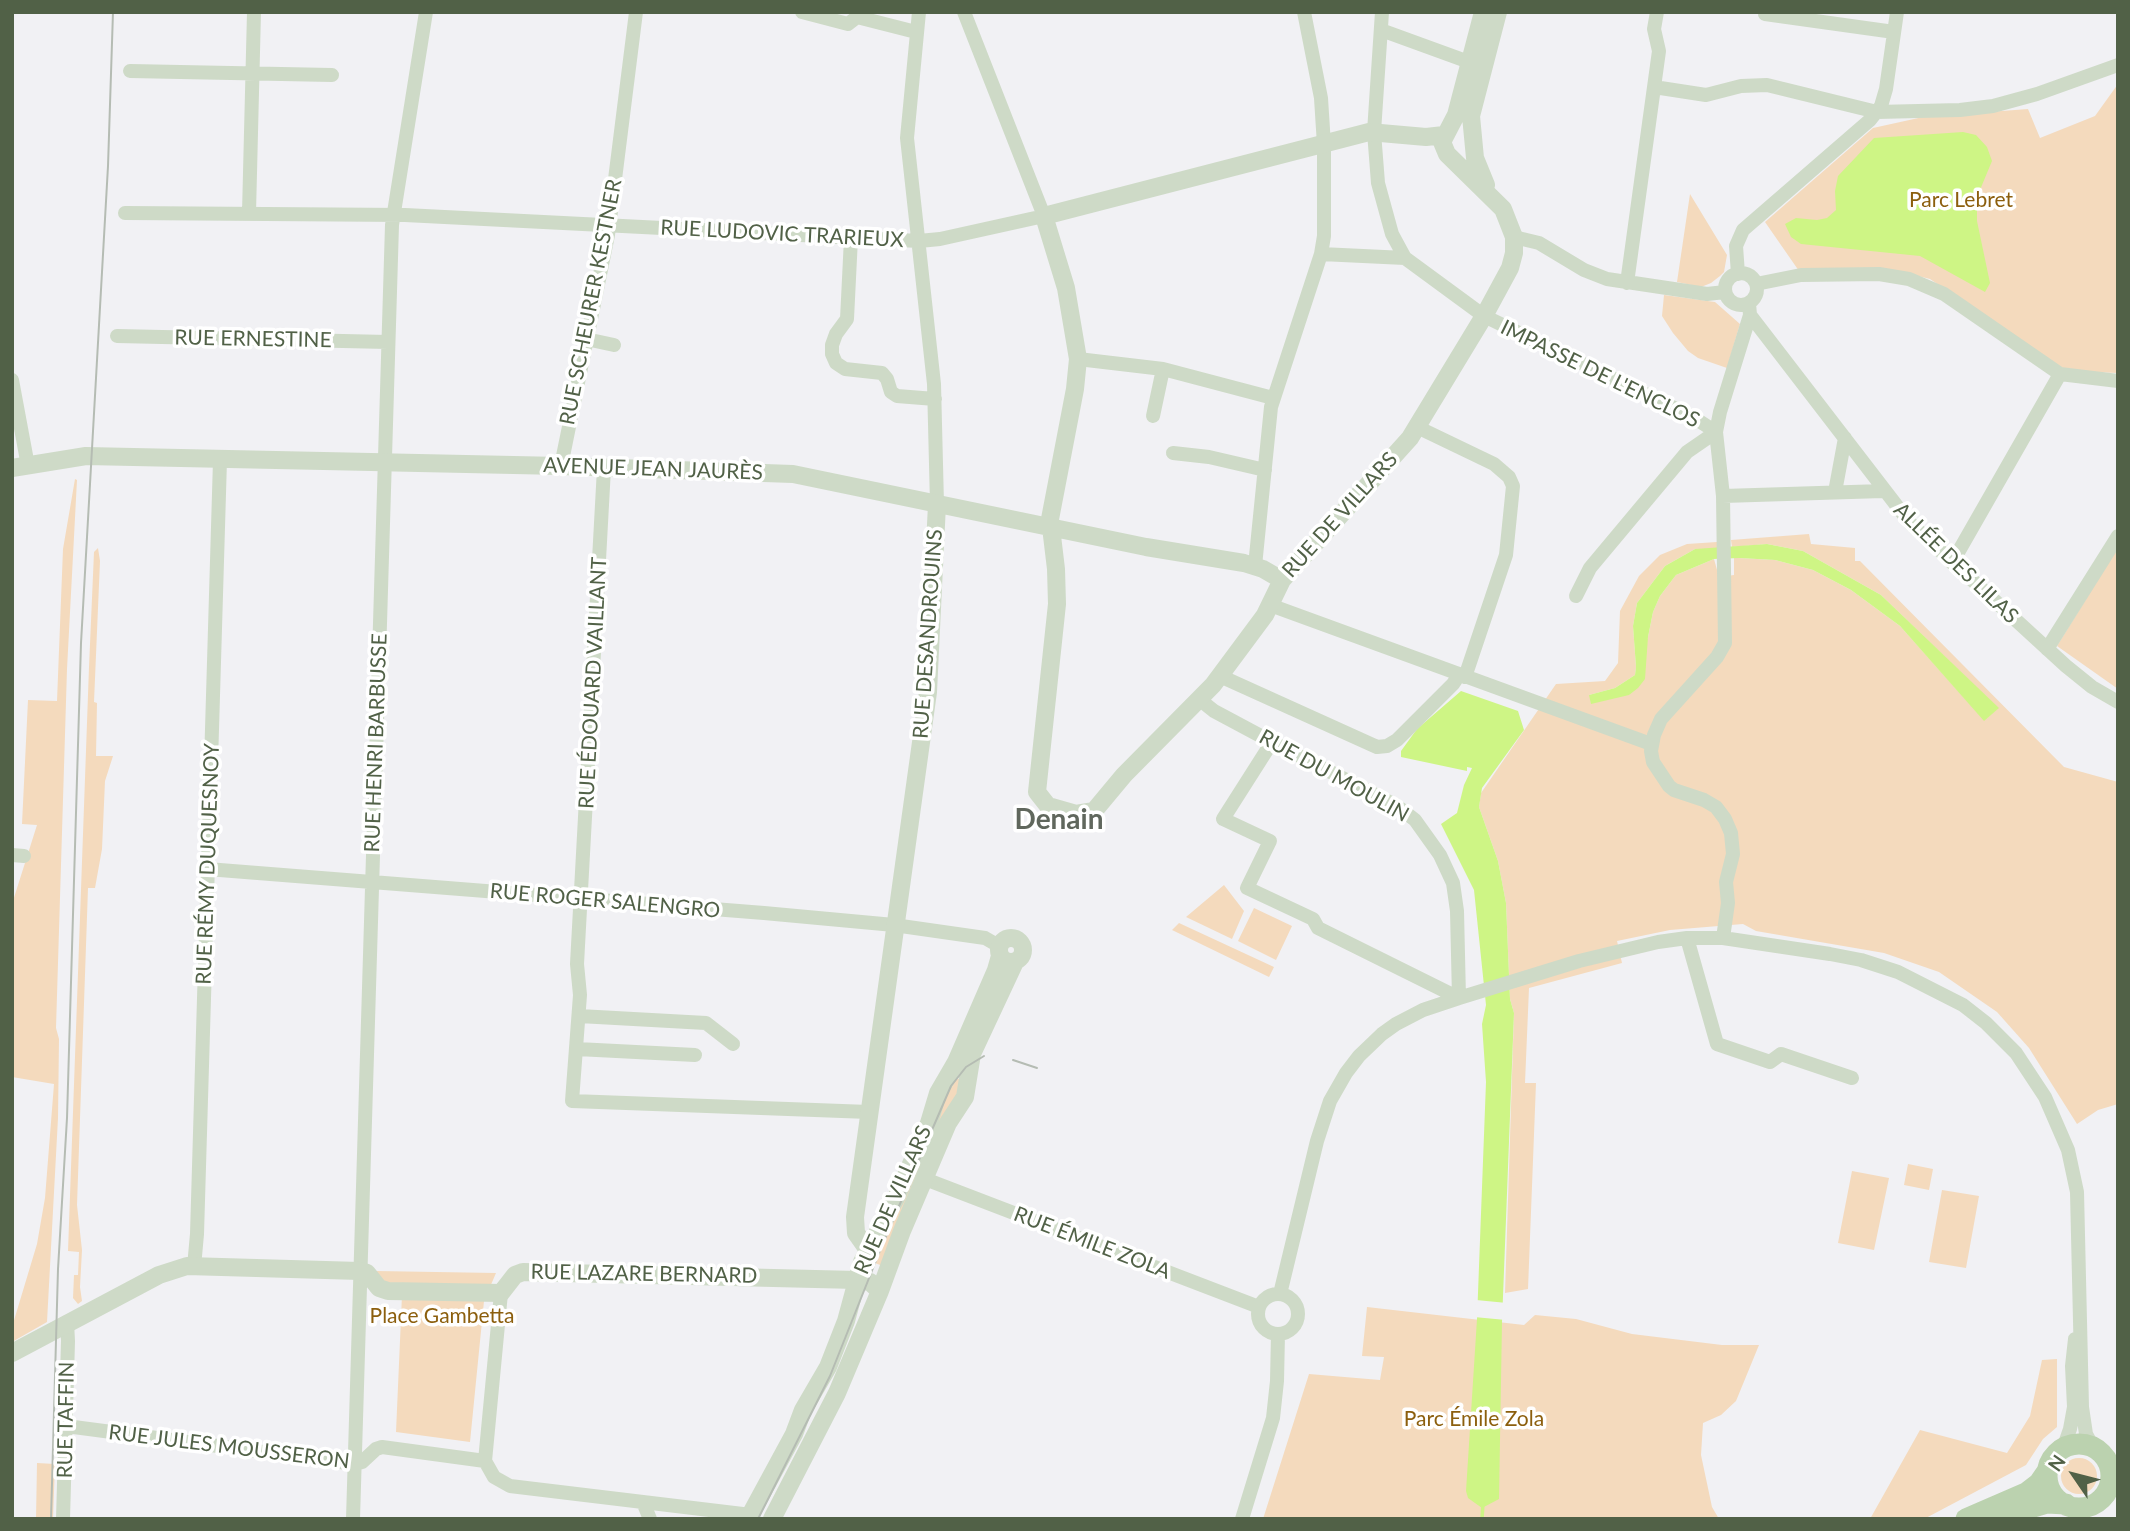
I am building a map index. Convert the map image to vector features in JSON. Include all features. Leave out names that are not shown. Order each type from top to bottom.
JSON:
[{"type":"main road","points":[[1966,1519],[2026,1493],[2039,1483],[2053,1458],[2063,1449],[2080,1444],[2105,1456],[2111,1476],[2111,1491],[2089,1505],[2080,1507],[2047,1503],[1998,1519]]},
{"type":"main road","points":[[2048,1470],[2052,1492],[2066,1504]]},
{"type":"street","points":[[249,213],[254,12]]},
{"type":"street","name":"RUE HENRI BARBUSSE","points":[[353,1519],[393,215],[426,12]]},
{"type":"street","name":"RUE SCHEURER KESTNER","points":[[561,466],[609,225],[636,12]]},
{"type":"street","points":[[802,12],[848,24],[857,17],[916,32]]},
{"type":"street","name":"RUE DESANDROUINS","points":[[868,1251],[856,1233],[855,1223],[928,692],[937,504],[935,399],[906,131],[919,12]]},
{"type":"street","points":[[964,12],[1044,216],[1066,288],[1077,340],[1078,359],[1050,526]]},
{"type":"street","points":[[1255,566],[1273,398],[1321,254],[1324,236],[1324,145],[1319,82],[1304,12]]},
{"type":"street","points":[[1382,12],[1374,132],[1381,199],[1392,234],[1405,258]]},
{"type":"street","points":[[1443,141],[1456,115],[1483,12]]},
{"type":"street","points":[[1443,141],[1464,157],[1470,153],[1473,105],[1498,12]]},
{"type":"street","points":[[1626,283],[1659,51],[1654,29],[1657,12]]},
{"type":"street","points":[[1738,274],[1736,246],[1743,230],[1877,112],[1885,95],[1896,12]]},
{"type":"street","points":[[1765,14],[1894,32]]},
{"type":"street","points":[[1381,30],[1469,62]]},
{"type":"street","points":[[1654,87],[1706,95],[1749,85],[1774,86],[1877,112],[1960,110],[1993,106],[2048,91],[2118,65]]},
{"type":"street","points":[[130,71],[332,75]]},
{"type":"street","name":"RUE LUDOVIC TRARIEUX","points":[[125,214],[393,215],[919,241],[940,239],[1044,216],[1374,132],[1443,141],[1462,128],[1472,141]]},
{"type":"street","points":[[1443,141],[1506,214],[1514,237],[1539,243],[1598,276],[1626,283],[1707,294],[1725,292]]},
{"type":"street","points":[[1472,141],[1478,168],[1493,197]]},
{"type":"street","name":"RUE DE VILLARS","points":[[1050,526],[1056,569],[1057,604],[1037,792],[1048,806],[1085,814],[1100,805],[1125,775],[1220,677],[1270,605],[1282,580],[1418,427],[1510,268],[1514,237]]},
{"type":"street","points":[[851,238],[847,319],[832,345],[836,363],[845,369],[882,373],[891,392],[897,397],[935,399]]},
{"type":"street","points":[[1321,254],[1405,258]]},
{"type":"street","name":"IMPASSE DE L'ENCLOS","points":[[1405,258],[1484,316],[1693,417],[1716,432]]},
{"type":"street","points":[[1723,938],[1728,903],[1726,882],[1733,854],[1731,833],[1716,807],[1697,797],[1674,790],[1665,782],[1653,762],[1651,744],[1664,713],[1723,648],[1727,629],[1726,566],[1723,496],[1716,432],[1755,296],[1756,284],[1749,276],[1738,274],[1728,280],[1725,292],[1733,303],[1750,309]]},
{"type":"street","points":[[1756,284],[1801,275],[1880,274],[1909,279],[1944,294],[2060,374],[2118,382]]},
{"type":"street","name":"ALLÉE DES LILAS","points":[[1750,309],[1884,491],[1917,530],[2046,649],[2083,680],[2118,702]]},
{"type":"street","name":"RUE ERNESTINE","points":[[117,335],[388,342]]},
{"type":"street","points":[[586,339],[614,345]]},
{"type":"street","points":[[1078,359],[1163,369],[1273,398]]},
{"type":"street","points":[[1153,416],[1163,369]]},
{"type":"street","points":[[1952,563],[2060,374]]},
{"type":"street","points":[[12,380],[20,467]]},
{"type":"street","points":[[1220,677],[1377,747],[1387,746],[1397,740],[1462,676],[1506,555],[1513,486],[1509,477],[1494,464],[1418,427]]},
{"type":"street","points":[[1576,596],[1590,568],[1687,452],[1716,432]]},
{"type":"street","points":[[1835,492],[1844,438]]},
{"type":"street","points":[[1173,453],[1209,457],[1265,470]]},
{"type":"street","name":"AVENUE JEAN JAURÈS","points":[[20,467],[86,456],[561,466],[801,475],[1146,547],[1255,566],[1282,580]]},
{"type":"street","name":"RUE RÉMY DUQUESNOY","points":[[194,1267],[220,460]]},
{"type":"street","name":"RUE ÉDOUARD VAILLANT","points":[[604,468],[577,964],[579,1016],[572,1101],[869,1112]]},
{"type":"street","points":[[1723,496],[1884,491]]},
{"type":"street","points":[[2046,649],[2118,536]]},
{"type":"street","points":[[1270,605],[1651,744]]},
{"type":"street","name":"RUE DU MOULIN","points":[[1199,699],[1214,711],[1411,815],[1445,864],[1453,883],[1457,902],[1459,998]]},
{"type":"street","points":[[1272,742],[1223,819],[1269,841],[1247,888],[1313,919],[1318,928],[1459,998]]},
{"type":"street","name":"RUE ROGER SALENGRO","points":[[207,869],[894,925],[985,938],[1005,955]]},
{"type":"street","points":[[1687,938],[1717,1044],[1770,1062],[1781,1054],[1852,1078]]},
{"type":"street","points":[[1280,1294],[1327,1109],[1340,1082],[1365,1049],[1388,1029],[1423,1010],[1519,979],[1607,953],[1687,938],[1723,938],[1848,957],[1898,972],[1963,1005],[2017,1053],[2051,1108],[2071,1161],[2079,1219],[2079,1313],[2084,1422],[2088,1439],[2105,1456]]},
{"type":"street","name":"RUE DE VILLARS","points":[[772,1519],[837,1394],[902,1231],[948,1124],[964,1097],[972,1054],[1005,955]]},
{"type":"street","name":"RUE DE VILLARS","points":[[749,1517],[828,1367],[868,1251],[896,1198],[929,1122],[938,1093],[956,1062],[1005,955]]},
{"type":"street","points":[[579,1016],[706,1023],[733,1044]]},
{"type":"street","points":[[577,1049],[695,1055]]},
{"type":"street","name":"RUE ÉMILE ZOLA","points":[[925,1179],[1259,1307]]},
{"type":"street","points":[[12,1353],[95,1307],[165,1272],[182,1267],[360,1271]]},
{"type":"street","name":"RUE LAZARE BERNARD","points":[[360,1271],[367,1273],[376,1286],[384,1290],[501,1293],[515,1275],[523,1272],[857,1280],[870,1282],[880,1291]]},
{"type":"street","points":[[501,1293],[485,1461],[494,1477],[510,1486],[749,1517]]},
{"type":"street","points":[[1280,1294],[1290,1299],[1297,1313],[1296,1322],[1291,1329],[1278,1334],[1269,1332],[1262,1326],[1259,1307],[1267,1297],[1280,1294]]},
{"type":"street","points":[[2063,1449],[2074,1407],[2072,1359],[2079,1313]]},
{"type":"street","name":"RUE TAFFIN","points":[[63,1519],[66,1322]]},
{"type":"street","points":[[1242,1519],[1273,1418],[1278,1334]]},
{"type":"street","name":"RUE JULES MOUSSERON","points":[[66,1426],[355,1464],[382,1447],[485,1461]]},
{"type":"street","points":[[643,1502],[649,1519]]},
{"type":"green space","name":"Parc Lebret","points":[[2118,84],[2118,373],[2067,371],[1930,279],[1902,272],[1799,271],[1765,222],[1873,128],[1923,117],[2028,109],[2040,138],[2095,116]]},
{"type":"green space","points":[[1690,194],[1727,255],[1724,272],[1711,283],[1701,287],[1677,282]]},
{"type":"green space","points":[[1664,295],[1715,302],[1740,324],[1727,368],[1698,358],[1688,351],[1662,316]]},
{"type":"green space","points":[[75,479],[56,1028],[59,1039],[58,1118],[47,1322],[12,1342],[12,1327],[37,1244],[45,1198],[54,1084],[12,1077],[12,904],[37,825],[22,824],[28,700],[57,701],[63,549]]},
{"type":"green space","points":[[1809,534],[1811,544],[1855,548],[1855,561],[1860,561],[2064,767],[2118,782],[2118,1104],[2098,1110],[2077,1124],[2029,1048],[1997,1012],[1939,972],[1884,953],[1756,931],[1743,924],[1670,930],[1617,941],[1622,963],[1529,988],[1525,1083],[1536,1083],[1528,1289],[1505,1293],[1514,1013],[1510,999],[1506,903],[1498,861],[1479,807],[1481,793],[1556,684],[1605,681],[1618,663],[1620,611],[1639,576],[1660,555],[1687,544],[1717,542],[1717,549],[1695,549],[1665,566],[1637,603],[1633,626],[1635,675],[1615,688],[1589,695],[1629,695],[1648,637],[1653,612],[1660,596],[1676,575],[1714,559],[1719,577],[1734,575],[1734,558],[1739,558],[1775,560],[1813,570],[1851,590],[1900,626],[1984,720],[1998,708],[1881,595],[1803,551],[1767,544],[1732,547],[1731,540]]},
{"type":"green space","points":[[2118,547],[2118,689],[2057,646]]},
{"type":"green space","points":[[98,548],[100,561],[94,702],[97,703],[96,756],[113,756],[105,781],[102,849],[95,888],[88,888],[77,1205],[82,1250],[82,1301],[78,1304],[73,1298],[79,1252],[68,1251],[89,667],[94,552]]},
{"type":"green space","points":[[1224,885],[1244,911],[1232,939],[1186,917]]},
{"type":"green space","points":[[1254,908],[1292,926],[1276,960],[1238,941]]},
{"type":"green space","points":[[1179,923],[1274,967],[1269,977],[1172,930]]},
{"type":"green space","points":[[964,1077],[883,1266],[872,1262],[951,1081]]},
{"type":"green space","points":[[1908,1164],[1933,1169],[1929,1190],[1904,1185]]},
{"type":"green space","points":[[1852,1171],[1889,1178],[1874,1250],[1838,1243]]},
{"type":"green space","points":[[1942,1190],[1979,1196],[1966,1268],[1929,1262]]},
{"type":"green space","name":"Place Gambetta","points":[[376,1271],[496,1273],[484,1301],[470,1442],[396,1432],[402,1295],[380,1283]]},
{"type":"green space","name":"Parc Émile Zola","points":[[1367,1307],[1524,1325],[1535,1315],[1576,1319],[1632,1334],[1722,1345],[1759,1345],[1736,1401],[1721,1415],[1703,1423],[1701,1455],[1712,1507],[1719,1519],[1263,1519],[1309,1374],[1380,1380],[1384,1357],[1362,1356]]},
{"type":"green space","points":[[2057,1359],[2057,1427],[2043,1439],[2026,1465],[1924,1519],[1870,1519],[1920,1430],[2007,1453],[2030,1416],[2042,1360]]},
{"type":"green space","points":[[2079,1458],[2092,1463],[2097,1476],[2092,1489],[2079,1494],[2066,1489],[2061,1476],[2066,1463]]},
{"type":"green space","points":[[37,1463],[55,1464],[53,1519],[36,1519]]},
{"type":"shaded area","points":[[1963,132],[1976,135],[1987,147],[1992,161],[1977,197],[1977,221],[1990,283],[1985,292],[1920,256],[1801,244],[1791,237],[1785,224],[1796,218],[1827,218],[1836,210],[1835,191],[1838,176],[1874,138]]},
{"type":"shaded area","points":[[1767,544],[1803,551],[1881,595],[1999,708],[1984,721],[1900,626],[1851,590],[1813,570],[1775,560],[1739,558],[1714,559],[1676,575],[1660,596],[1653,612],[1645,679],[1629,695],[1591,704],[1589,695],[1615,688],[1635,675],[1633,626],[1637,603],[1665,566],[1695,549]]},
{"type":"shaded area","points":[[1461,691],[1518,711],[1524,730],[1482,788],[1479,807],[1498,861],[1506,903],[1510,999],[1514,1013],[1502,1322],[1499,1499],[1482,1508],[1468,1498],[1466,1491],[1477,1319],[1486,1082],[1482,1024],[1486,1005],[1474,890],[1441,824],[1457,813],[1464,785],[1472,768],[1467,767],[1467,771],[1401,757],[1401,751],[1417,729]]},
{"type":"pier","points":[[1476,1300],[1507,1303],[1506,1320],[1474,1317]]},
{"type":"waterway","points":[[1482,1519],[1483,1503]]},
{"type":"tram line","points":[[51,1519],[58,1269],[67,1118],[81,643],[108,166],[113,12]]},
{"type":"tram line","points":[[758,1519],[830,1376],[883,1243],[951,1086],[966,1067],[984,1056]]},
{"type":"tram line","points":[[1013,1060],[1037,1068]]},
{"type":"district","name":"Denain","points":[[1059,820]]}]
